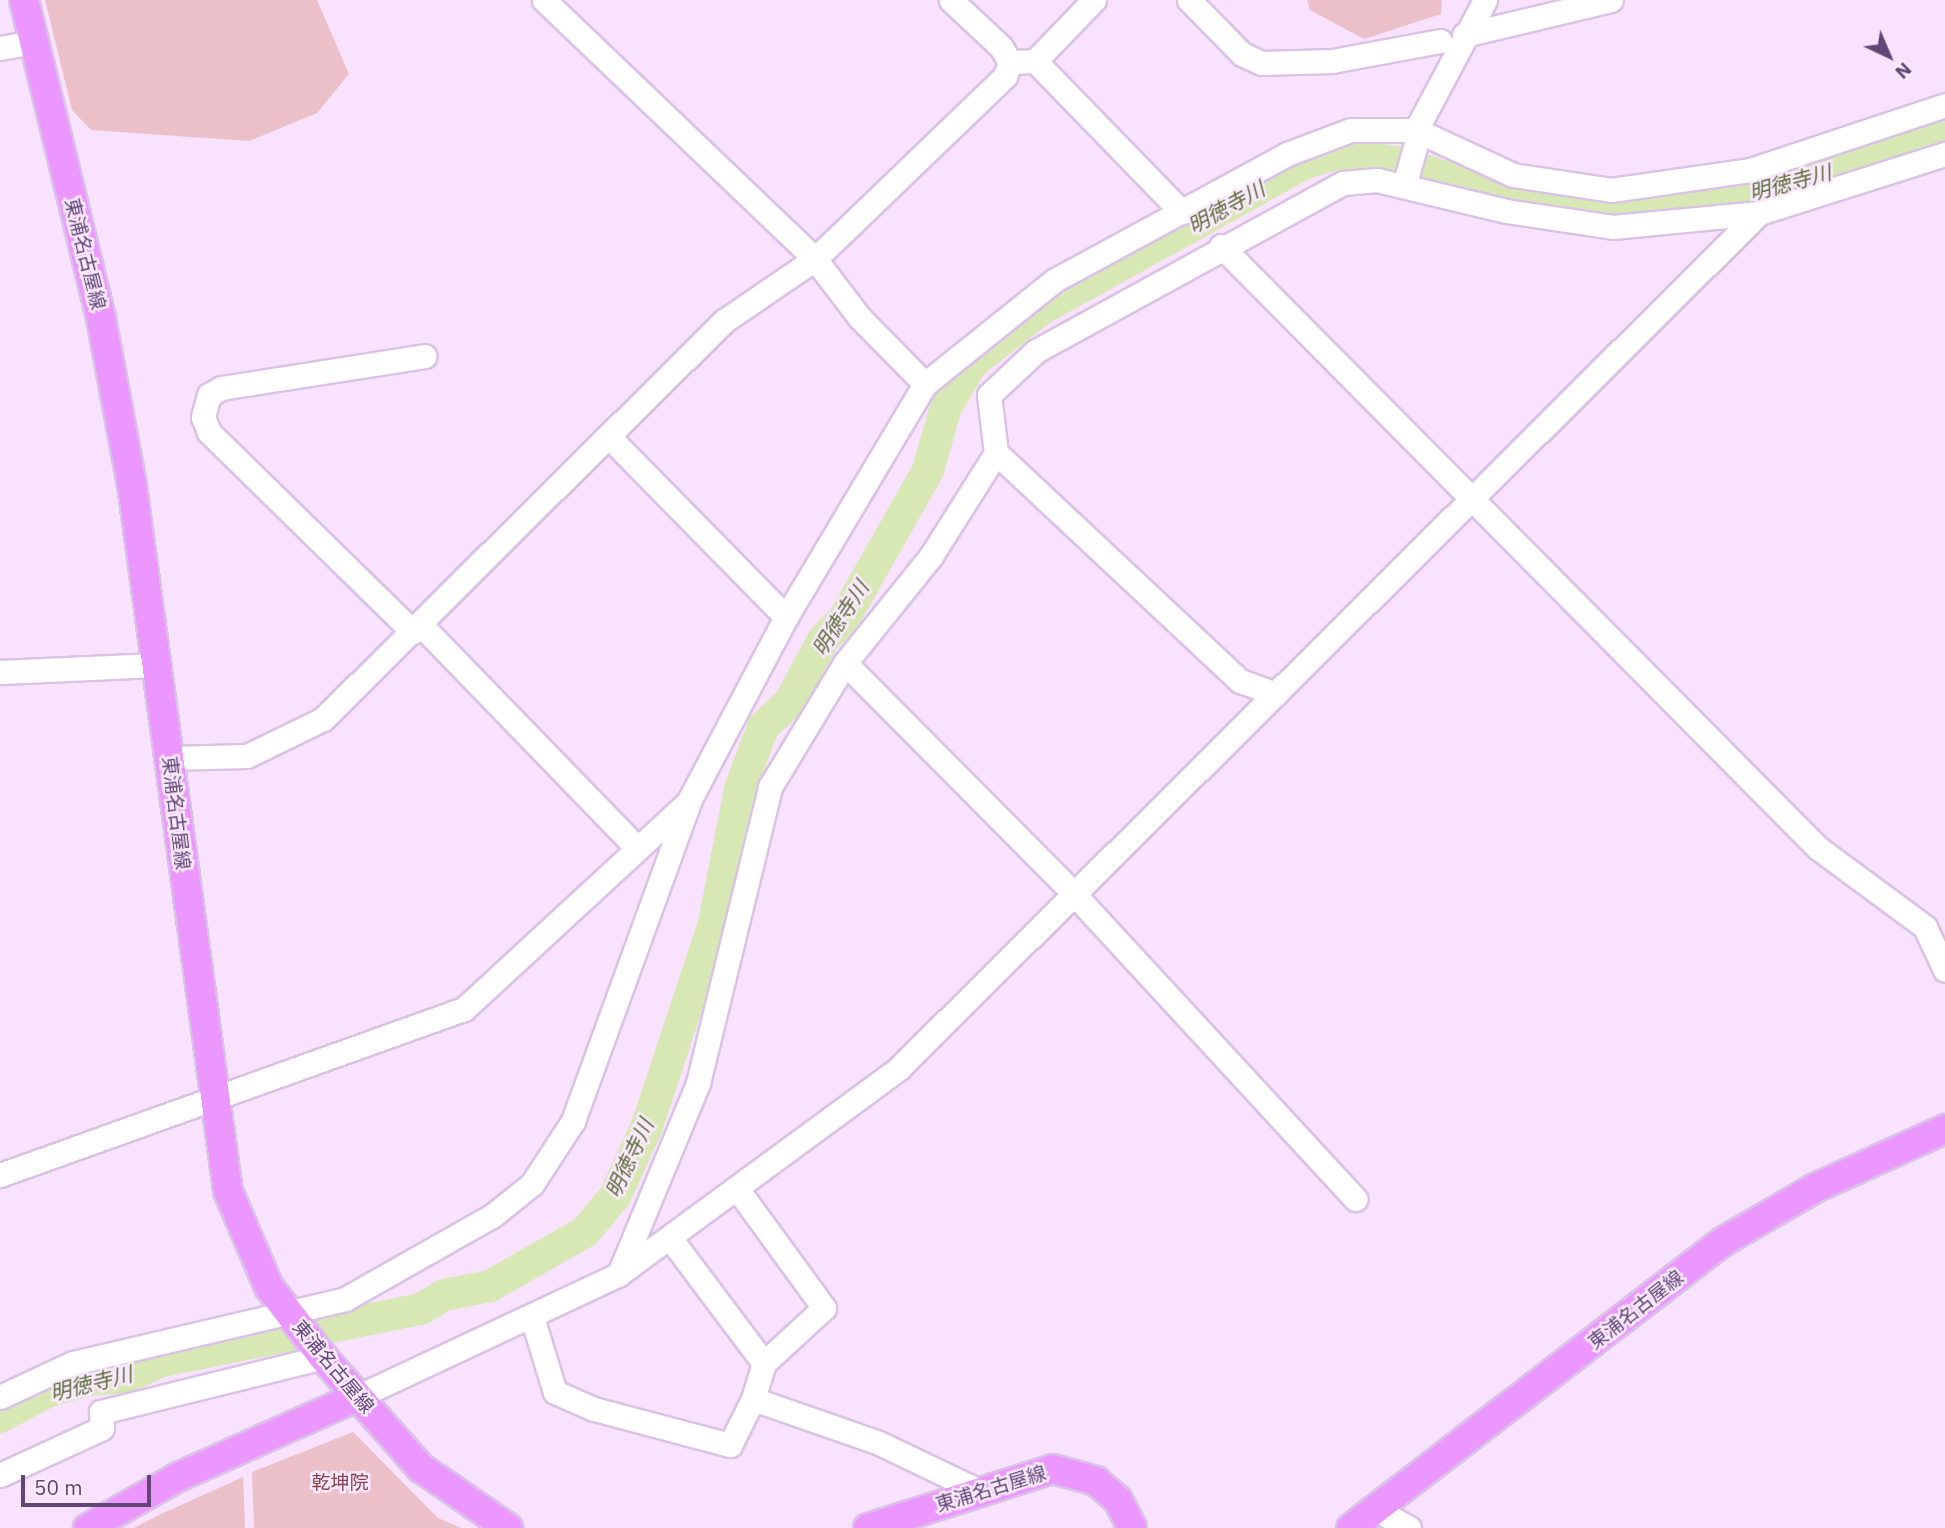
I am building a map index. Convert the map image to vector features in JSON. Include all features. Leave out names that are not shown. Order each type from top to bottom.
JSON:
[{"type":"main road","name":"東浦名古屋線","points":[[24,0],[101,318],[156,665],[212,1095],[239,1226],[289,1315],[357,1397],[421,1468],[508,1528]]},
{"type":"main road","name":"東浦名古屋線","points":[[1350,1528],[1724,1241],[1815,1188],[1945,1129]]},
{"type":"main road","points":[[88,1528],[178,1477],[357,1397]]},
{"type":"main road","name":"東浦名古屋線","points":[[868,1528],[1037,1472],[1071,1470],[1107,1489],[1132,1528]]},
{"type":"street","points":[[544,0],[815,259],[925,384]]},
{"type":"street","points":[[951,0],[1010,62],[1035,61],[1094,0]]},
{"type":"street","points":[[1189,0],[1242,54],[1261,62],[1332,61],[1440,41]]},
{"type":"street","points":[[1405,182],[1417,135],[1464,35],[1485,0]]},
{"type":"street","points":[[1464,35],[1611,0]]},
{"type":"street","points":[[0,48],[34,42]]},
{"type":"street","points":[[1035,61],[1182,212]]},
{"type":"street","points":[[169,758],[247,756],[287,742],[323,719],[610,438],[724,321],[815,259],[1006,76],[1010,62]]},
{"type":"street","points":[[0,1397],[73,1363],[289,1315],[345,1299],[492,1216],[532,1184],[573,1121],[690,799],[786,617],[925,384],[1045,287],[1327,137],[1376,127],[1417,135],[1532,180],[1630,189],[1750,170],[1945,105]]},
{"type":"street","points":[[618,1274],[698,1083],[770,787],[845,663],[931,556],[996,453],[989,396],[1016,368],[1056,338],[1221,246],[1343,183],[1405,182],[1613,227],[1759,213],[1945,154]]},
{"type":"street","points":[[357,1397],[532,1317],[618,1274],[738,1190],[899,1068],[1759,213]]},
{"type":"street","points":[[1221,246],[1818,848],[1925,927],[1945,970]]},
{"type":"street","points":[[425,356],[220,388],[209,395],[203,417],[208,432],[417,629],[637,848]]},
{"type":"street","points":[[610,438],[786,617]]},
{"type":"street","points":[[996,453],[1240,681],[1276,694]]},
{"type":"street","points":[[845,663],[1074,894],[1355,1199]]},
{"type":"street","points":[[0,672],[156,665]]},
{"type":"street","points":[[0,1175],[212,1095],[464,1009],[690,799]]},
{"type":"street","points":[[532,1317],[555,1392],[594,1409],[730,1445],[753,1399],[764,1363],[824,1308],[738,1190]]},
{"type":"street","points":[[670,1238],[764,1363]]},
{"type":"street","points":[[0,1475],[102,1428],[101,1412],[323,1357]]},
{"type":"street","points":[[753,1399],[934,1468],[979,1491]]},
{"type":"street","points":[[934,1468],[948,1488],[939,1505]]},
{"type":"street","points":[[1375,1509],[1409,1528]]},
{"type":"green space","points":[[45,0],[317,0],[349,74],[317,113],[249,141],[91,130],[72,110]]},
{"type":"green space","points":[[1307,0],[1442,0],[1441,14],[1364,39],[1310,10]]},
{"type":"green space","name":"乾坤院","points":[[353,1432],[438,1518],[461,1528],[254,1528],[252,1472]]},
{"type":"green space","points":[[243,1477],[245,1528],[134,1528],[159,1515]]},
{"type":"waterway","name":"明徳寺川","points":[[0,1417],[49,1391],[89,1380],[127,1377],[162,1361],[421,1309],[444,1295],[490,1286],[585,1232],[615,1196],[647,1126],[714,923],[740,789],[763,727],[789,703],[823,640],[845,617],[928,470],[946,407],[972,363],[1040,310],[1303,164],[1339,153],[1402,163],[1517,200],[1573,211],[1626,211],[1749,194],[1945,137]]}]
